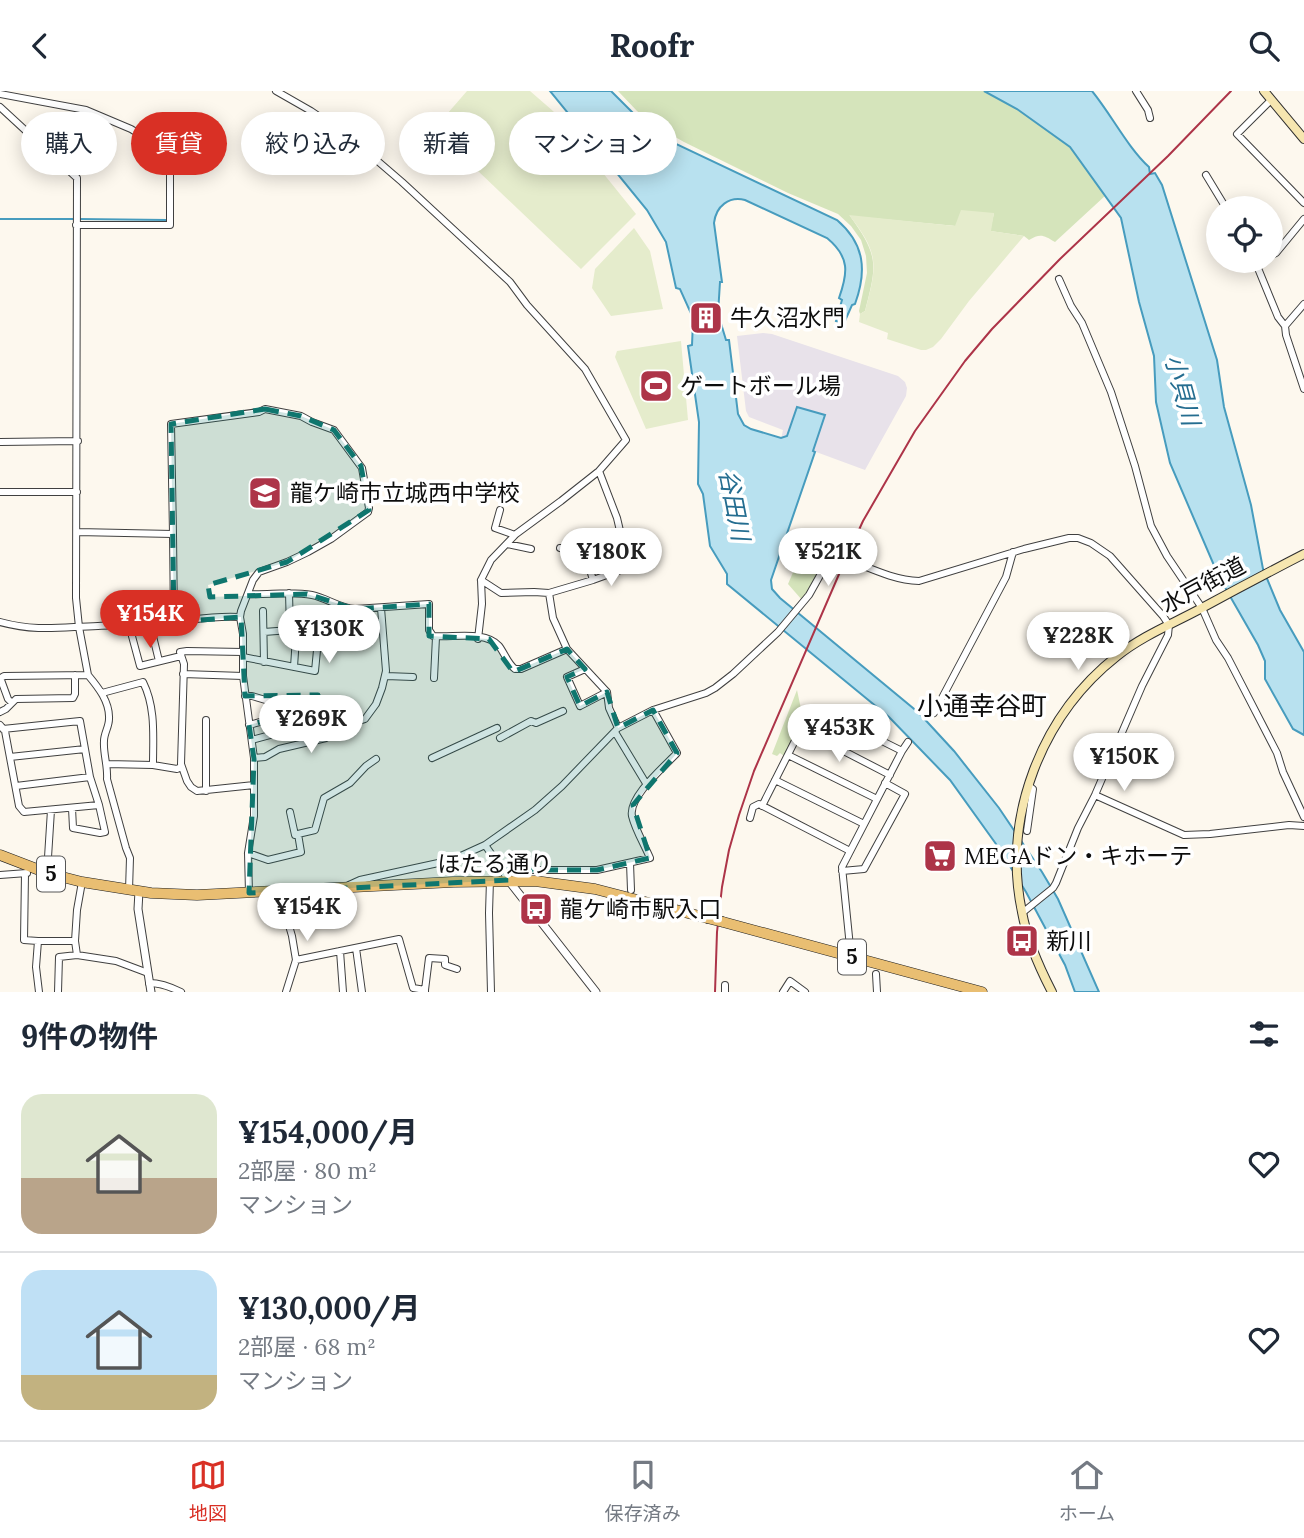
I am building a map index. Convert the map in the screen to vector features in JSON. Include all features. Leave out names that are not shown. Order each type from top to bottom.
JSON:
[{"type":"main road","points":[[1264,91],[1304,139]]},
{"type":"main road","name":"水戸街道","points":[[1052,992],[1034,952],[1026,911],[1018,892],[1017,842],[1028,785],[1051,733],[1086,685],[1125,650],[1304,554]]},
{"type":"main road","name":"ほたる通り","points":[[0,855],[29,870],[82,882],[134,891],[197,895],[507,877],[545,881],[595,889],[982,992]]},
{"type":"street","points":[[276,91],[352,139],[510,282],[527,305],[585,369],[626,440],[599,471],[515,535],[491,559],[481,580],[482,604],[478,638]]},
{"type":"street","points":[[1136,91],[1150,118]]},
{"type":"street","points":[[0,95],[86,110],[131,129],[167,151],[170,156],[170,225],[76,225]]},
{"type":"street","points":[[1271,100],[1237,134],[1304,203]]},
{"type":"street","points":[[0,107],[77,178],[76,599],[88,675],[102,693],[107,708],[109,719],[103,741],[107,779],[130,858],[151,992]]},
{"type":"street","points":[[1206,175],[1219,196]]},
{"type":"street","points":[[1283,244],[1304,219]]},
{"type":"street","points":[[1262,273],[1278,317],[1285,326],[1304,389]]},
{"type":"street","points":[[1059,279],[1082,323],[1111,392],[1151,526],[1167,556],[1202,608],[1216,640],[1277,753],[1304,817]]},
{"type":"street","points":[[1285,326],[1303,307]]},
{"type":"street","points":[[173,622],[171,424],[265,409],[301,416],[334,430],[362,468],[369,509],[331,539],[288,562],[259,572],[240,617],[243,676],[254,758],[254,815],[248,853],[248,893]]},
{"type":"street","points":[[0,442],[78,441]]},
{"type":"street","points":[[481,580],[501,593],[549,593],[626,568],[628,565],[617,518],[599,471]]},
{"type":"street","points":[[0,492],[77,492]]},
{"type":"street","points":[[500,510],[495,528],[515,535]]},
{"type":"street","points":[[77,532],[173,534]]},
{"type":"street","points":[[344,887],[360,880],[452,860],[485,845],[535,810],[617,730],[653,710],[706,693],[752,657],[799,608],[832,554],[903,580],[919,581],[1013,552],[1079,538],[1110,556],[1169,625],[1166,640],[1142,686],[1053,888],[1026,911]]},
{"type":"street","points":[[508,544],[531,549]]},
{"type":"street","points":[[560,548],[586,553],[593,580]]},
{"type":"street","points":[[934,713],[1006,577],[1013,552]]},
{"type":"street","points":[[248,594],[289,593],[315,596],[343,608],[429,604],[429,630],[433,636],[478,638],[495,642],[515,670],[566,649]]},
{"type":"street","points":[[264,632],[290,630],[289,593]]},
{"type":"street","points":[[549,593],[553,618],[566,649],[607,692],[617,730],[647,785]]},
{"type":"street","points":[[252,740],[320,723],[347,725],[365,719],[376,704],[386,675],[382,608]]},
{"type":"street","points":[[263,611],[264,662]]},
{"type":"street","points":[[0,622],[43,629],[240,617]]},
{"type":"street","points":[[150,624],[159,661]]},
{"type":"street","points":[[129,625],[139,666],[181,656]]},
{"type":"street","points":[[254,785],[197,791],[187,781],[181,767],[184,664],[180,652],[243,655],[264,662],[315,671],[318,640],[296,637],[294,667]]},
{"type":"street","points":[[434,678],[436,637]]},
{"type":"street","points":[[584,670],[567,677],[580,706],[607,692]]},
{"type":"street","points":[[183,674],[243,676]]},
{"type":"street","points":[[0,712],[16,699],[73,698],[75,675]]},
{"type":"street","points":[[12,703],[2,677],[88,675]]},
{"type":"street","points":[[386,675],[413,677]]},
{"type":"street","points":[[102,693],[143,682],[150,695],[152,708],[153,765]]},
{"type":"street","points":[[245,696],[314,716],[328,734],[326,737],[279,749],[265,757],[254,758]]},
{"type":"street","points":[[762,806],[810,711],[816,708],[902,751]]},
{"type":"street","points":[[507,877],[513,870],[597,870],[650,858],[632,815],[633,805],[647,785],[677,753],[653,710]]},
{"type":"street","points":[[249,725],[301,711]]},
{"type":"street","points":[[500,738],[531,721],[536,723],[563,711]]},
{"type":"street","points":[[206,720],[206,790]]},
{"type":"street","points":[[72,808],[73,828],[105,832],[99,805],[90,777],[80,721],[2,727],[19,806],[24,812],[99,805]]},
{"type":"street","points":[[432,758],[497,728]]},
{"type":"street","points":[[801,729],[890,775]]},
{"type":"street","points":[[851,957],[842,871],[844,863],[908,742]]},
{"type":"street","points":[[10,757],[85,749]]},
{"type":"street","points":[[788,755],[877,799]]},
{"type":"street","points":[[290,813],[295,835],[315,831],[324,798],[351,783],[376,759]]},
{"type":"street","points":[[107,764],[153,765],[177,769],[181,767]]},
{"type":"street","points":[[16,786],[90,777]]},
{"type":"street","points":[[775,780],[864,824]]},
{"type":"street","points":[[842,871],[864,869],[905,794],[886,783]]},
{"type":"street","points":[[1027,831],[1033,789],[1028,785]]},
{"type":"street","points":[[1095,795],[1184,835],[1289,825],[1304,826]]},
{"type":"street","points":[[750,818],[753,807],[759,804],[850,851]]},
{"type":"street","points":[[47,873],[51,810]]},
{"type":"street","points":[[248,853],[268,860],[301,852],[299,834]]},
{"type":"street","points":[[485,845],[596,992]]},
{"type":"street","points":[[630,863],[631,890]]},
{"type":"street","points":[[0,875],[29,870],[24,940],[75,941]]},
{"type":"street","points":[[490,880],[491,992]]},
{"type":"street","points":[[76,955],[77,910],[82,882]]},
{"type":"street","points":[[285,890],[285,912],[296,960],[286,992]]},
{"type":"street","points":[[296,960],[400,939],[413,988],[425,991],[429,958],[445,959],[445,965],[457,969]]},
{"type":"street","points":[[38,941],[38,992]]},
{"type":"street","points":[[356,948],[362,992]]},
{"type":"street","points":[[340,951],[343,992]]},
{"type":"street","points":[[58,992],[59,957],[76,955],[116,961],[148,974]]},
{"type":"street","points":[[876,974],[877,992]]},
{"type":"street","points":[[783,992],[790,981],[806,992]]},
{"type":"street","points":[[149,983],[181,992]]},
{"type":"highlighted area","points":[[265,409],[301,416],[334,430],[361,466],[369,510],[287,562],[208,585],[210,597],[307,594],[355,609],[429,604],[429,636],[489,639],[513,672],[567,649],[585,669],[567,677],[580,706],[607,692],[618,728],[653,710],[677,753],[633,805],[650,858],[597,870],[502,870],[509,880],[249,893],[254,759],[249,725],[319,706],[318,695],[245,696],[241,617],[174,622],[171,424]]},
{"type":"shaded area","points":[[763,333],[898,376],[905,382],[906,396],[865,470],[781,439],[783,430],[749,417],[737,336]]},
{"type":"green space","points":[[467,91],[530,91],[554,112],[509,112],[509,175],[605,175],[636,214],[581,269],[482,175],[495,175],[495,112],[449,112]]},
{"type":"green space","points":[[618,91],[984,91],[1017,109],[1070,147],[1106,195],[1055,242],[1042,236],[1029,240],[1024,236],[990,231],[994,213],[956,226],[850,216],[866,241],[873,261],[869,295],[865,311],[860,314],[867,273],[866,256],[861,240],[838,214],[788,193],[677,138],[677,112],[637,111]]},
{"type":"green space","points":[[961,210],[994,213],[991,231],[1024,236],[941,339],[933,347],[921,350],[887,339],[888,333],[859,322],[869,296],[873,261],[866,240],[849,215],[955,226]]},
{"type":"green space","points":[[634,228],[650,251],[663,309],[611,316],[592,288],[595,269]]},
{"type":"green space","name":"ゲートボール場","points":[[681,341],[688,420],[646,429],[615,357],[617,351]]},
{"type":"green space","points":[[830,533],[829,553],[802,600],[788,584],[797,563],[807,558]]},
{"type":"green space","points":[[797,690],[801,709],[809,708],[784,756],[780,753],[777,756],[772,754]]},
{"type":"water","points":[[550,91],[611,91],[632,112],[567,112]]},
{"type":"water","name":"小貝川","points":[[984,91],[1092,91],[1149,167],[1150,174],[1155,173],[1162,185],[1217,360],[1224,407],[1251,505],[1263,569],[1280,610],[1304,652],[1304,735],[1293,729],[1265,679],[1265,661],[1258,645],[1219,577],[1170,463],[1156,402],[1154,356],[1121,218],[1070,147],[1017,109]]},
{"type":"water","points":[[677,144],[837,220],[853,239],[861,259],[861,280],[855,304],[844,323],[836,321],[842,300],[839,298],[845,266],[840,252],[827,238],[739,199],[720,207],[715,217],[722,282],[718,314],[693,318],[680,289],[676,288],[666,242],[647,210],[618,175],[677,175]]},
{"type":"water","name":"谷田川","points":[[719,317],[726,340],[729,340],[738,414],[744,425],[781,438],[787,436],[797,407],[825,415],[771,580],[772,589],[919,713],[954,751],[999,808],[1042,872],[1058,899],[1099,992],[1075,992],[1065,965],[1026,892],[996,844],[950,780],[889,717],[727,584],[727,574],[710,546],[703,494],[698,484],[699,422],[688,346],[692,345],[693,321]]},
{"type":"waterway","points":[[0,219],[73,219]]},
{"type":"waterway","points":[[78,219],[167,220]]},
{"type":"railway","points":[[715,992],[722,887],[739,815],[754,771],[863,521],[915,431],[965,361],[992,329],[1231,91]]},
{"type":"place","name":"牛久沼水門","points":[[706,318]]},
{"type":"place","name":"ゲートボール場","points":[[656,386]]},
{"type":"place","name":"龍ケ崎市立城西中学校","points":[[265,493]]},
{"type":"place","name":"MEGAドン・キホーテ","points":[[940,856]]},
{"type":"place","name":"龍ケ崎市駅入口","points":[[536,909]]},
{"type":"place","name":"新川","points":[[1022,941]]},
{"type":"district","name":"小通幸谷町","points":[[982,706]]}]
